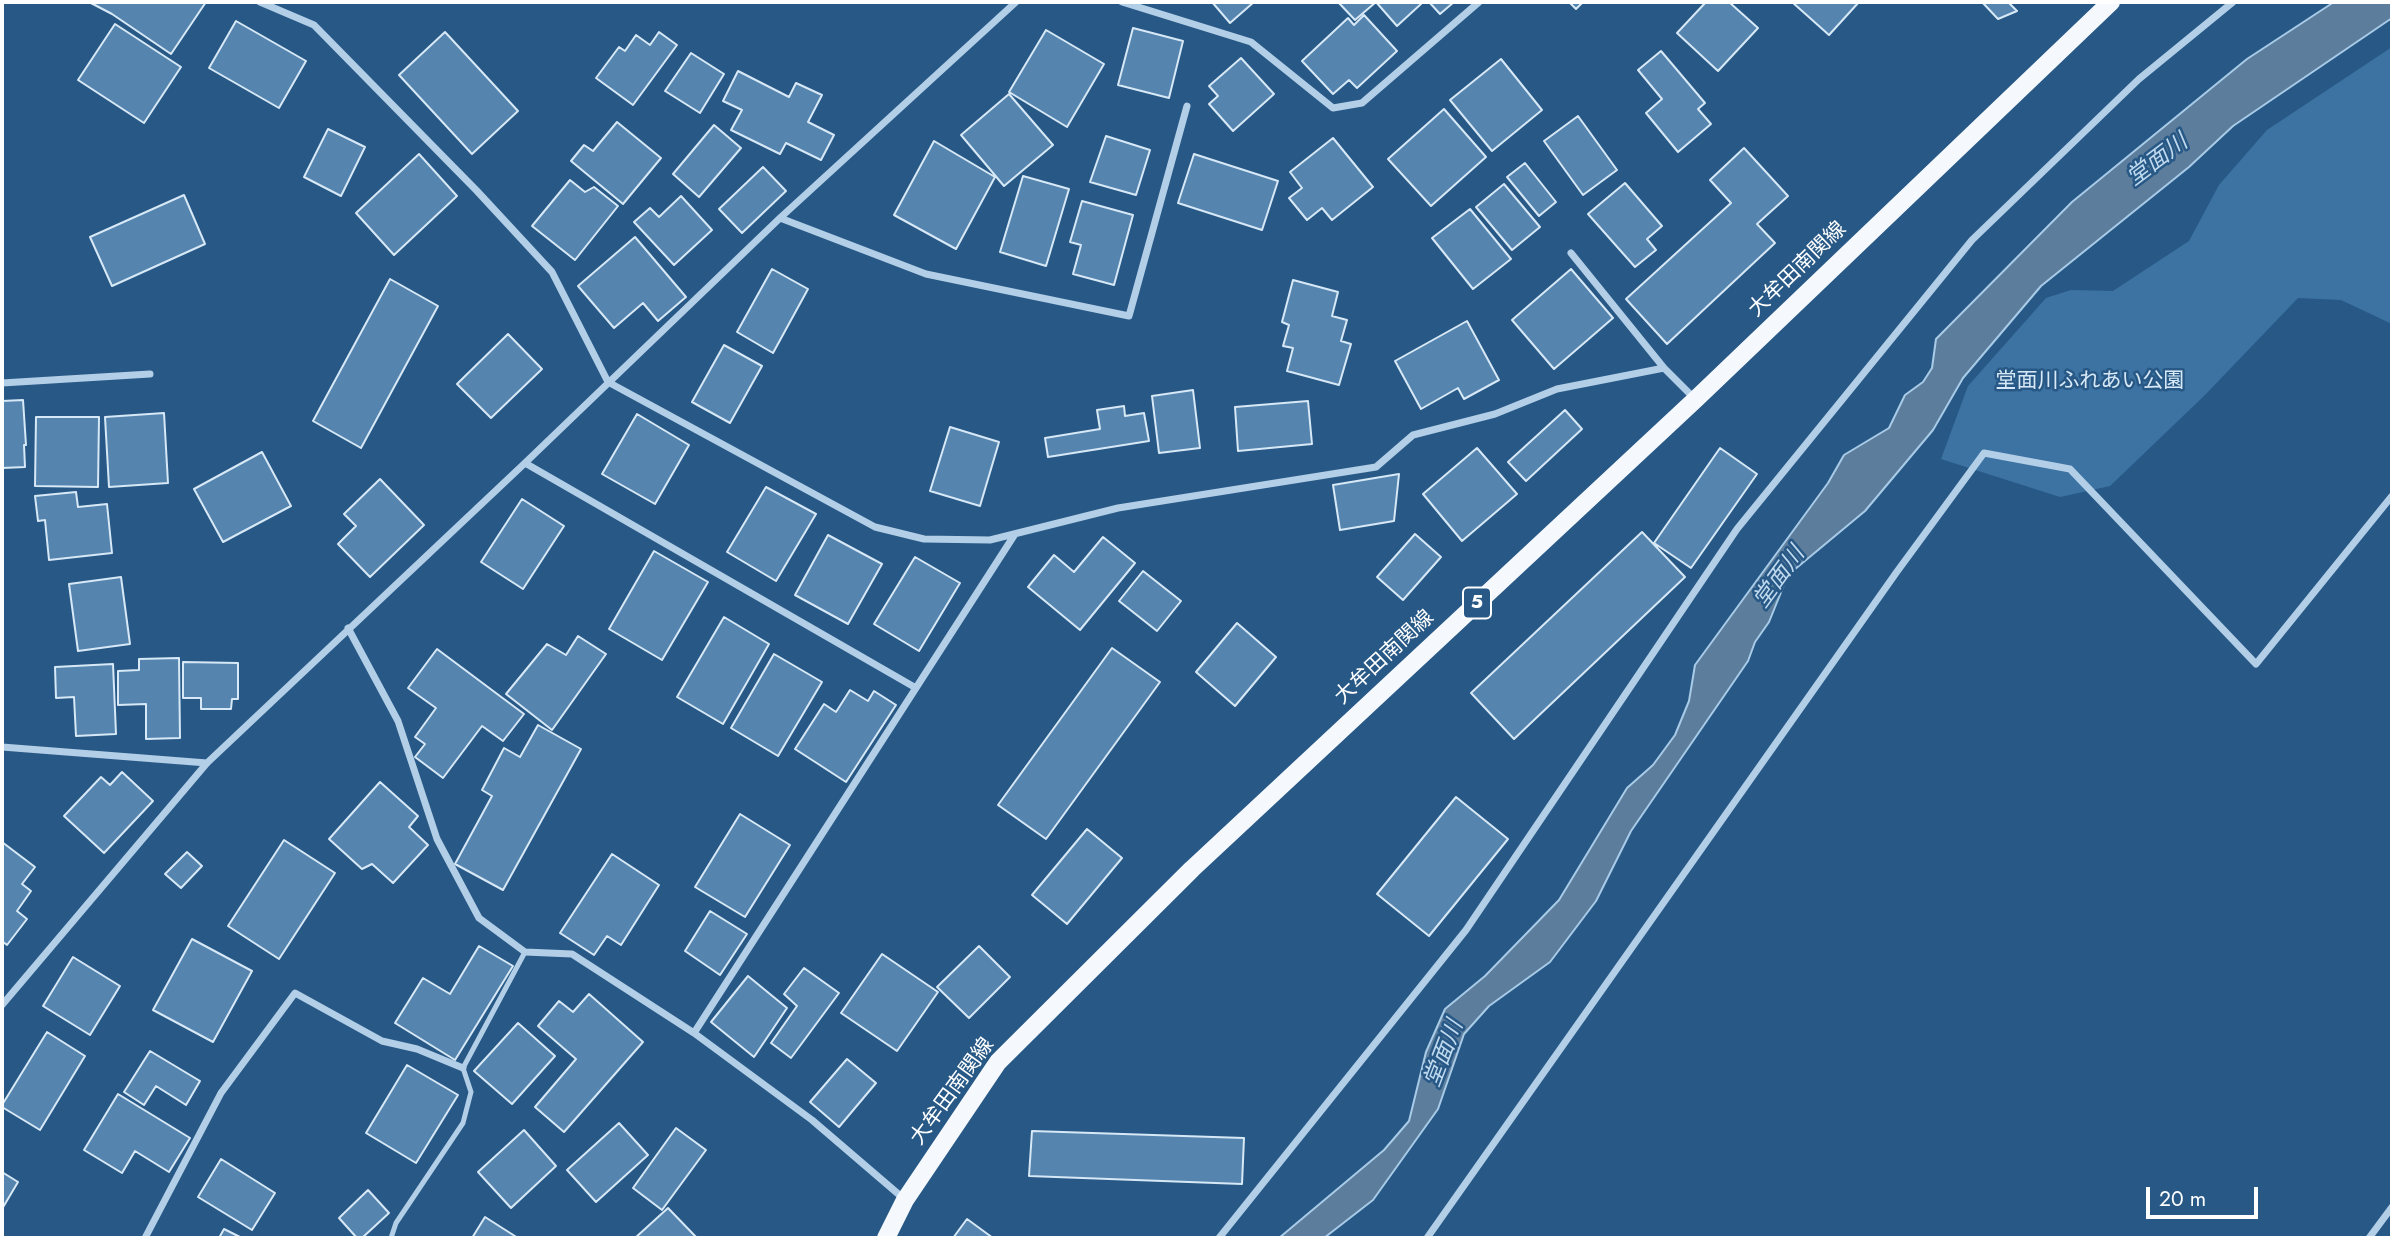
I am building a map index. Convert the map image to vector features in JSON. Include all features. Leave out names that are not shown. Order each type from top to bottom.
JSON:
[{"type":"main road","name":"大牟田南関線","points":[[886,1238],[905,1200],[998,1062],[1192,869],[1696,399],[2111,2]]},
{"type":"street","points":[[261,2],[314,25],[477,191],[552,272],[608,382],[875,527],[924,539],[990,540],[1118,508],[1376,467],[1413,435],[1495,414],[1557,389],[1664,368]]},
{"type":"street","points":[[2,1005],[207,763],[780,218],[1016,2]]},
{"type":"street","points":[[1122,2],[1251,42],[1333,108],[1363,103],[1479,2]]},
{"type":"street","points":[[1219,1238],[1466,930],[1737,528],[1963,250],[2139,79],[2232,2]]},
{"type":"street","points":[[780,218],[926,274],[1129,316],[1187,106]]},
{"type":"street","points":[[1571,253],[1664,368],[1696,399]]},
{"type":"street","points":[[2,383],[150,374]]},
{"type":"street","points":[[1427,1238],[1896,573],[1984,453],[2070,469],[2256,664],[2392,496]]},
{"type":"street","points":[[525,463],[916,688]]},
{"type":"street","points":[[694,1033],[1015,534]]},
{"type":"street","points":[[348,628],[398,721],[437,839],[479,918],[525,952],[572,954],[694,1033],[812,1120],[905,1200]]},
{"type":"street","points":[[2,747],[207,763]]},
{"type":"street","points":[[145,1238],[221,1093],[295,993],[382,1041],[417,1049],[463,1068]]},
{"type":"street","points":[[2369,1238],[2392,1207]]},
{"type":"lane","points":[[391,1238],[396,1223],[464,1123],[471,1092],[463,1068],[525,952]]},
{"type":"green space","name":"堂面川ふれあい公園","points":[[2392,47],[2392,324],[2341,300],[2298,298],[2204,396],[2110,486],[2060,497],[1941,459],[1968,386],[2046,298],[2071,290],[2113,291],[2189,241],[2219,185],[2267,130]]},
{"type":"water","name":"堂面川","points":[[2334,2],[2392,2],[2392,18],[2233,126],[2189,167],[2041,286],[1963,378],[1933,430],[1865,511],[1788,575],[1769,622],[1755,642],[1748,661],[1631,831],[1596,901],[1550,962],[1489,1006],[1464,1034],[1438,1109],[1373,1200],[1324,1238],[1279,1238],[1384,1150],[1409,1121],[1426,1052],[1445,1009],[1485,976],[1559,900],[1627,788],[1653,765],[1675,735],[1689,701],[1695,665],[1828,483],[1844,455],[1889,428],[1905,395],[1923,382],[1932,368],[1936,339],[2072,202],[2247,59]]},
{"type":"building","points":[[89,2],[206,2],[171,54],[112,14]]},
{"type":"building","points":[[1212,2],[1254,2],[1230,23]]},
{"type":"building","points":[[1338,2],[1376,2],[1355,20]]},
{"type":"building","points":[[1376,2],[1419,2],[1421,4],[1397,26]]},
{"type":"building","points":[[1429,2],[1454,2],[1440,14]]},
{"type":"building","points":[[1569,2],[1583,2],[1576,9]]},
{"type":"building","points":[[1706,2],[1729,2],[1758,28],[1718,71],[1677,33]]},
{"type":"building","points":[[1792,2],[1859,2],[1829,35]]},
{"type":"building","points":[[1982,2],[2008,2],[2017,11],[1998,19]]},
{"type":"building","points":[[1364,15],[1397,51],[1357,88],[1349,80],[1333,94],[1302,61],[1348,18],[1354,25]]},
{"type":"building","points":[[236,21],[306,61],[279,108],[209,68]]},
{"type":"building","points":[[115,24],[181,67],[144,123],[78,80]]},
{"type":"building","points":[[1133,28],[1183,41],[1169,98],[1118,85]]},
{"type":"building","points":[[1046,30],[1104,64],[1067,127],[1009,92]]},
{"type":"building","points":[[445,32],[518,111],[472,154],[399,75]]},
{"type":"building","points":[[659,32],[677,45],[633,105],[596,78],[619,47],[625,51],[636,35],[650,45]]},
{"type":"building","points":[[1661,51],[1705,103],[1698,109],[1711,124],[1678,152],[1646,113],[1662,99],[1638,70]]},
{"type":"building","points":[[691,53],[724,74],[700,113],[665,91]]},
{"type":"building","points":[[1241,58],[1274,94],[1233,131],[1209,104],[1218,96],[1209,86]]},
{"type":"building","points":[[1501,59],[1542,110],[1492,151],[1450,100]]},
{"type":"building","points":[[738,71],[789,97],[796,83],[822,95],[808,122],[834,135],[821,160],[786,143],[780,154],[731,130],[742,110],[723,101]]},
{"type":"building","points":[[1009,94],[1053,145],[1004,186],[961,135]]},
{"type":"building","points":[[1444,109],[1486,157],[1431,206],[1388,159]]},
{"type":"building","points":[[1578,116],[1617,170],[1583,195],[1544,141]]},
{"type":"building","points":[[617,122],[661,158],[623,204],[571,161],[584,145],[593,151]]},
{"type":"building","points":[[714,125],[741,148],[699,197],[673,174]]},
{"type":"building","points":[[328,129],[365,147],[341,196],[304,177]]},
{"type":"building","points":[[1106,136],[1150,150],[1136,195],[1090,182]]},
{"type":"building","points":[[1333,138],[1373,187],[1332,220],[1322,208],[1307,220],[1289,198],[1302,188],[1290,172]]},
{"type":"building","points":[[934,141],[995,177],[956,249],[894,215]]},
{"type":"building","points":[[1744,148],[1788,196],[1757,224],[1775,243],[1667,344],[1626,299],[1731,203],[1710,180]]},
{"type":"building","points":[[419,154],[457,196],[394,255],[356,213]]},
{"type":"building","points":[[1194,154],[1278,181],[1262,230],[1178,203]]},
{"type":"building","points":[[1525,163],[1556,202],[1539,216],[1507,177]]},
{"type":"building","points":[[763,167],[786,191],[742,233],[719,209]]},
{"type":"building","points":[[1023,176],[1069,189],[1046,266],[1000,252]]},
{"type":"building","points":[[570,180],[585,192],[594,187],[618,206],[575,260],[532,226]]},
{"type":"building","points":[[1625,183],[1662,226],[1647,239],[1656,250],[1635,267],[1588,214]]},
{"type":"building","points":[[1504,184],[1540,227],[1512,250],[1476,207]]},
{"type":"building","points":[[184,195],[205,244],[112,286],[90,237]]},
{"type":"building","points":[[681,196],[712,230],[674,265],[634,222],[650,208],[659,217]]},
{"type":"building","points":[[1082,201],[1133,215],[1114,285],[1073,274],[1081,245],[1070,242]]},
{"type":"building","points":[[1470,209],[1511,259],[1473,289],[1432,238]]},
{"type":"building","points":[[635,237],[686,297],[658,321],[643,303],[614,328],[578,286]]},
{"type":"building","points":[[772,269],[808,289],[773,353],[737,332]]},
{"type":"building","points":[[1571,269],[1613,318],[1554,369],[1512,320]]},
{"type":"building","points":[[390,279],[438,306],[361,448],[313,421]]},
{"type":"building","points":[[1293,280],[1338,292],[1332,316],[1347,320],[1341,341],[1351,344],[1339,385],[1287,371],[1293,348],[1283,346],[1289,325],[1282,322]]},
{"type":"building","points":[[1467,321],[1499,380],[1464,399],[1458,388],[1421,409],[1395,361]]},
{"type":"building","points":[[508,334],[542,369],[491,418],[457,384]]},
{"type":"building","points":[[724,345],[762,366],[730,423],[692,402]]},
{"type":"building","points":[[1193,390],[1200,448],[1159,453],[1152,396]]},
{"type":"building","points":[[23,400],[25,467],[2,468],[2,401]]},
{"type":"building","points":[[1308,401],[1312,444],[1238,451],[1235,407]]},
{"type":"building","points":[[1124,406],[1125,416],[1144,413],[1149,441],[1048,457],[1045,438],[1100,429],[1097,410]]},
{"type":"building","points":[[1565,410],[1582,429],[1526,481],[1508,462]]},
{"type":"building","points":[[164,413],[168,483],[109,487],[105,417]]},
{"type":"building","points":[[637,414],[689,445],[655,504],[602,474]]},
{"type":"building","points":[[36,417],[99,417],[98,487],[35,486]]},
{"type":"building","points":[[950,427],[999,442],[980,506],[930,491]]},
{"type":"building","points":[[1477,448],[1517,494],[1462,541],[1423,494]]},
{"type":"building","points":[[1720,448],[1757,474],[1691,568],[1654,543]]},
{"type":"building","points":[[262,452],[291,506],[223,542],[194,489]]},
{"type":"building","points":[[1399,474],[1394,521],[1340,530],[1333,485]]},
{"type":"building","points":[[380,479],[424,525],[370,577],[338,544],[356,526],[344,514]]},
{"type":"building","points":[[766,487],[816,514],[776,581],[727,552]]},
{"type":"building","points":[[76,492],[78,507],[107,504],[112,553],[49,560],[45,520],[38,521],[35,496]]},
{"type":"building","points":[[522,499],[564,526],[523,589],[481,562]]},
{"type":"building","points":[[1642,532],[1685,577],[1514,739],[1471,693]]},
{"type":"building","points":[[1415,534],[1441,557],[1403,600],[1377,577]]},
{"type":"building","points":[[828,535],[882,564],[848,624],[795,595]]},
{"type":"building","points":[[1103,537],[1135,563],[1080,630],[1028,587],[1054,555],[1074,572]]},
{"type":"building","points":[[654,551],[708,582],[662,660],[609,629]]},
{"type":"building","points":[[915,557],[960,583],[919,651],[874,624]]},
{"type":"building","points":[[1143,571],[1181,601],[1157,631],[1119,601]]},
{"type":"building","points":[[121,577],[130,644],[78,651],[69,584]]},
{"type":"building","points":[[724,617],[769,644],[723,724],[677,697]]},
{"type":"building","points":[[1237,623],[1276,657],[1235,706],[1196,672]]},
{"type":"building","points":[[578,636],[606,654],[552,730],[506,694],[547,644],[566,655]]},
{"type":"building","points":[[1112,648],[1160,682],[1046,839],[998,805]]},
{"type":"building","points":[[437,649],[524,714],[503,741],[482,726],[443,778],[415,757],[425,744],[415,737],[436,708],[408,688]]},
{"type":"building","points":[[774,654],[822,682],[778,756],[731,728]]},
{"type":"building","points":[[179,658],[180,738],[146,739],[146,704],[118,705],[118,671],[139,670],[139,659]]},
{"type":"building","points":[[183,662],[238,663],[238,699],[232,699],[231,709],[201,709],[201,698],[183,698]]},
{"type":"building","points":[[113,664],[116,734],[76,736],[74,697],[56,698],[55,667]]},
{"type":"building","points":[[850,690],[868,701],[874,691],[896,705],[846,782],[795,749],[824,704],[836,712]]},
{"type":"building","points":[[538,725],[581,749],[503,890],[455,864],[492,796],[482,790],[504,748],[520,757]]},
{"type":"building","points":[[122,772],[153,801],[104,853],[64,816],[101,777],[110,785]]},
{"type":"building","points":[[380,782],[418,816],[409,827],[428,845],[393,883],[372,864],[362,869],[329,839]]},
{"type":"building","points":[[1456,797],[1508,839],[1429,936],[1377,894]]},
{"type":"building","points":[[740,814],[790,845],[745,917],[695,887]]},
{"type":"building","points":[[1087,829],[1122,858],[1067,924],[1032,895]]},
{"type":"building","points":[[284,840],[335,873],[279,959],[228,926]]},
{"type":"building","points":[[2,842],[35,867],[22,884],[31,891],[17,911],[27,919],[7,945],[2,941]]},
{"type":"building","points":[[187,852],[202,866],[181,888],[165,874]]},
{"type":"building","points":[[612,854],[659,885],[621,945],[607,936],[594,955],[560,933]]},
{"type":"building","points":[[710,911],[747,934],[720,975],[685,951]]},
{"type":"building","points":[[192,939],[252,971],[213,1042],[153,1010]]},
{"type":"building","points":[[479,946],[513,966],[455,1060],[395,1023],[423,978],[450,994]]},
{"type":"building","points":[[979,946],[1010,977],[969,1018],[937,987]]},
{"type":"building","points":[[882,954],[938,992],[897,1051],[841,1013]]},
{"type":"building","points":[[73,957],[120,986],[90,1035],[43,1006]]},
{"type":"building","points":[[804,968],[839,993],[791,1058],[771,1043],[797,1006],[784,994]]},
{"type":"building","points":[[748,976],[787,1008],[754,1057],[711,1022]]},
{"type":"building","points":[[589,994],[643,1042],[564,1132],[535,1107],[576,1059],[538,1026],[559,1001],[573,1012]]},
{"type":"building","points":[[518,1023],[555,1056],[512,1104],[474,1071]]},
{"type":"building","points":[[47,1032],[85,1056],[40,1130],[2,1105]]},
{"type":"building","points":[[150,1051],[200,1081],[186,1105],[156,1086],[144,1105],[124,1092]]},
{"type":"building","points":[[847,1059],[876,1083],[839,1127],[810,1102]]},
{"type":"building","points":[[407,1065],[458,1095],[416,1163],[366,1133]]},
{"type":"building","points":[[118,1094],[190,1138],[169,1172],[135,1151],[122,1173],[84,1150]]},
{"type":"building","points":[[619,1123],[648,1155],[596,1202],[567,1170]]},
{"type":"building","points":[[676,1128],[706,1150],[662,1210],[633,1188]]},
{"type":"building","points":[[524,1130],[556,1166],[511,1208],[478,1172]]},
{"type":"building","points":[[1032,1131],[1244,1138],[1242,1184],[1029,1176]]},
{"type":"building","points":[[221,1159],[275,1193],[252,1230],[198,1197]]},
{"type":"building","points":[[2,1172],[18,1182],[2,1209]]},
{"type":"building","points":[[368,1190],[389,1213],[362,1238],[357,1238],[339,1218]]},
{"type":"building","points":[[668,1208],[697,1238],[635,1238]]},
{"type":"building","points":[[485,1217],[518,1238],[472,1238]]},
{"type":"building","points":[[967,1219],[993,1238],[953,1238]]},
{"type":"building","points":[[224,1229],[242,1238],[219,1238]]}]
